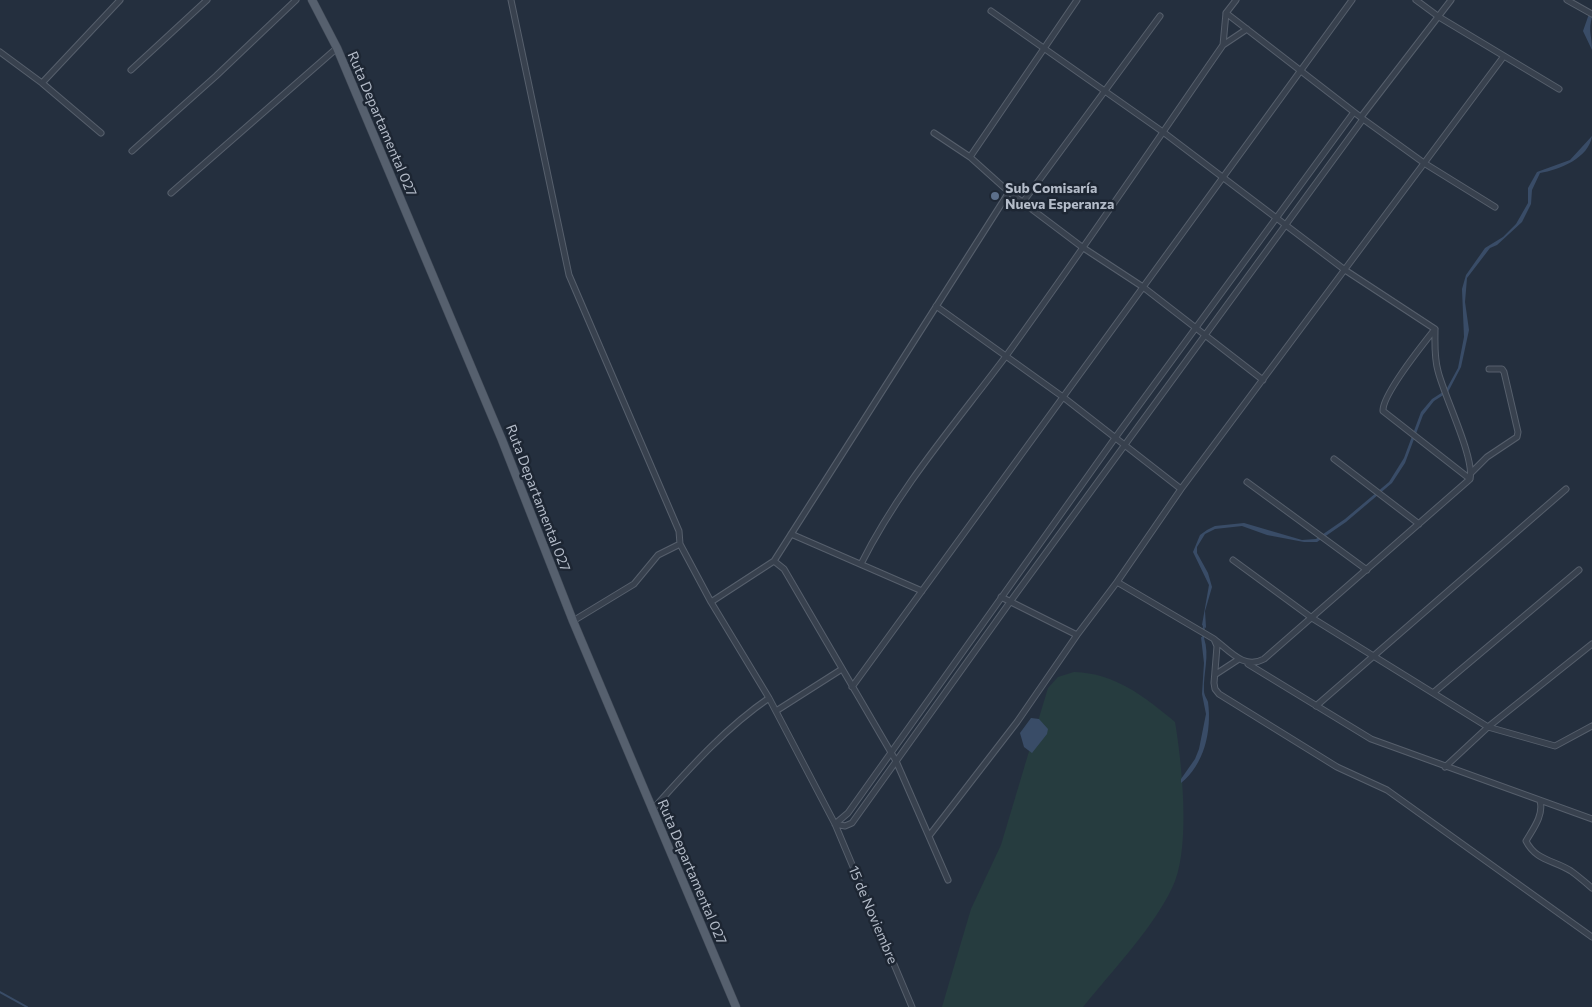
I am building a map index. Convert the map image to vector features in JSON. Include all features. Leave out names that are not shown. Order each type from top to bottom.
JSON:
[{"type":"main road","name":"Ruta Departamental 027","points":[[314,1],[336,48],[502,440],[573,621],[736,1007]]},
{"type":"street","points":[[42,83],[120,0]]},
{"type":"street","points":[[131,70],[207,0]]},
{"type":"street","points":[[132,151],[216,76],[296,0]]},
{"type":"street","name":"15 de Noviembre","points":[[511,0],[570,275],[679,531],[680,544],[711,602],[769,698],[835,824],[912,1007]]},
{"type":"street","points":[[970,157],[1077,0]]},
{"type":"street","points":[[1223,45],[1226,13],[1236,0]]},
{"type":"street","points":[[852,687],[1352,0]]},
{"type":"street","points":[[1416,0],[1439,17],[1559,89]]},
{"type":"street","points":[[835,824],[845,826],[852,823],[1010,602],[1126,446],[1362,118],[1450,0]]},
{"type":"street","points":[[1567,0],[1591,13]]},
{"type":"street","points":[[990,11],[1163,132],[1345,270],[1434,328]]},
{"type":"street","points":[[1226,13],[1354,112],[1424,163],[1495,207]]},
{"type":"street","points":[[1023,202],[1160,16]]},
{"type":"street","points":[[861,564],[878,530],[917,472],[1006,356],[1223,45],[1247,29]]},
{"type":"street","points":[[171,193],[336,48]]},
{"type":"street","points":[[0,52],[42,83],[100,133]]},
{"type":"street","points":[[929,836],[1017,722],[1077,634],[1117,582],[1181,489],[1504,56]]},
{"type":"street","points":[[835,824],[848,813],[1115,438],[1354,112]]},
{"type":"street","points":[[934,133],[970,157],[1009,192],[1082,247],[1143,287],[1263,380]]},
{"type":"street","points":[[711,602],[774,561],[1009,192]]},
{"type":"street","points":[[936,306],[1063,397],[1181,489]]},
{"type":"street","points":[[1434,328],[1390,390],[1382,404],[1383,411],[1471,476]]},
{"type":"street","points":[[1434,328],[1438,372],[1471,476]]},
{"type":"street","points":[[1246,664],[1256,663],[1264,659],[1419,524],[1471,476],[1476,466],[1517,437],[1518,432],[1504,372],[1502,369],[1489,369]]},
{"type":"street","points":[[1334,459],[1419,524]]},
{"type":"street","points":[[1247,482],[1367,570]]},
{"type":"street","points":[[1316,706],[1566,489]]},
{"type":"street","points":[[791,534],[922,591]]},
{"type":"street","points":[[573,621],[634,584],[658,555],[680,544]]},
{"type":"street","points":[[1234,560],[1312,618],[1488,727],[1555,746],[1592,726]]},
{"type":"street","points":[[774,561],[784,569],[896,761],[948,880]]},
{"type":"street","points":[[1433,693],[1579,570]]},
{"type":"street","points":[[1117,582],[1214,638],[1246,664],[1370,739],[1592,819]]},
{"type":"street","points":[[1001,597],[1077,634]]},
{"type":"street","points":[[1214,638],[1217,646],[1215,689],[1219,694],[1337,767],[1387,790],[1592,936]]},
{"type":"street","points":[[1445,767],[1488,727],[1592,644]]},
{"type":"street","points":[[1216,674],[1239,659]]},
{"type":"street","points":[[776,711],[842,669]]},
{"type":"street","points":[[652,810],[739,718],[769,698]]},
{"type":"street","points":[[1540,801],[1542,807],[1539,818],[1526,841],[1530,848],[1539,857],[1570,870],[1592,888]]},
{"type":"green space","points":[[1074,672],[1089,673],[1103,677],[1129,688],[1141,695],[1175,722],[1182,780],[1183,825],[1180,865],[1175,881],[1168,897],[1146,930],[1083,1007],[942,1007],[971,909],[1001,845],[1048,688],[1058,677]]},
{"type":"water","points":[[1589,14],[1592,17],[1590,30],[1592,50],[1583,31]]},
{"type":"water","points":[[1592,136],[1590,144],[1585,151],[1572,162],[1540,173],[1532,190],[1531,204],[1522,222],[1497,245],[1490,248],[1467,278],[1465,302],[1469,330],[1461,367],[1448,392],[1434,401],[1423,415],[1405,463],[1392,483],[1346,522],[1317,542],[1304,542],[1267,535],[1242,526],[1215,529],[1205,534],[1197,547],[1197,553],[1208,573],[1212,587],[1205,611],[1206,628],[1202,625],[1209,585],[1193,552],[1200,535],[1215,526],[1244,523],[1302,540],[1316,539],[1345,519],[1389,482],[1404,458],[1421,412],[1432,399],[1446,390],[1458,368],[1464,337],[1462,289],[1466,275],[1485,248],[1503,237],[1516,224],[1528,203],[1528,188],[1537,172],[1570,160]]},
{"type":"water","points":[[1201,637],[1204,638],[1206,645],[1204,691],[1208,702],[1209,724],[1205,747],[1201,757],[1189,776],[1181,783],[1181,779],[1195,759],[1199,749],[1206,714],[1202,694],[1204,663]]},
{"type":"water","points":[[1031,718],[1039,719],[1048,729],[1047,734],[1032,753],[1024,747],[1020,733]]},
{"type":"waterway","points":[[1203,639],[1204,624]]},
{"type":"waterway","points":[[0,992],[27,1007]]},
{"type":"place","name":"Sub Comisaría Nueva Esperanza","points":[[995,196]]}]
